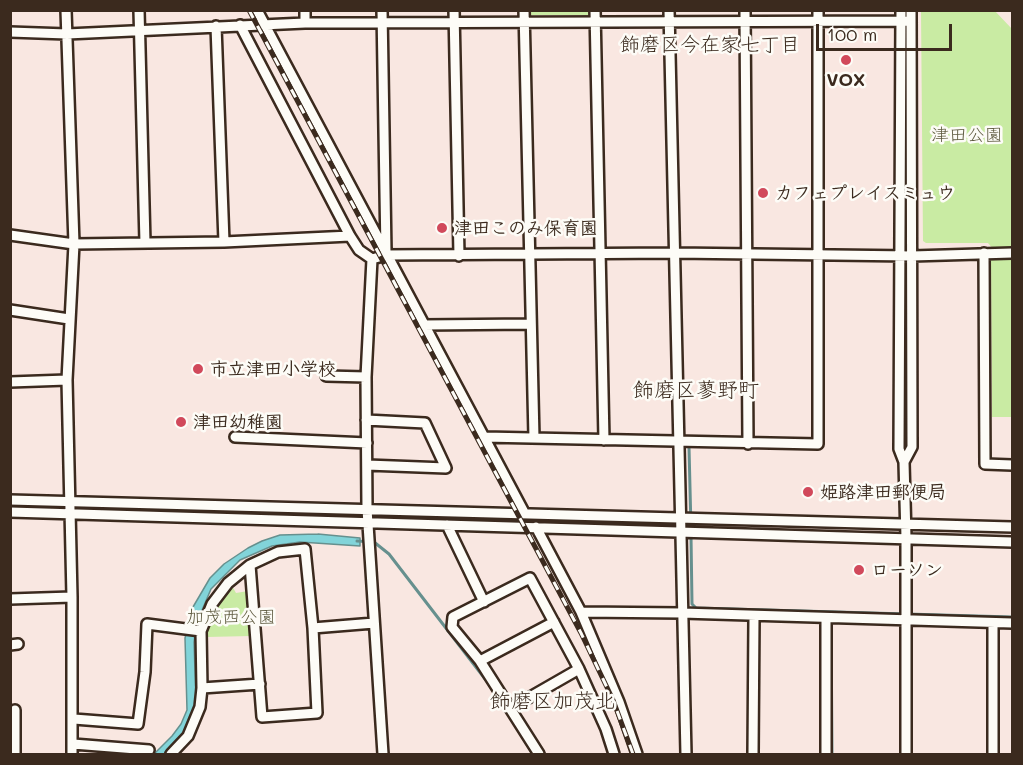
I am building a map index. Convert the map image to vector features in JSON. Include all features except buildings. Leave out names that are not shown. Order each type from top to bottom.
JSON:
[{"type":"street","points":[[66,10],[74,244],[68,380],[74,719],[72,754]]},
{"type":"street","points":[[139,10],[145,243]]},
{"type":"street","points":[[257,10],[525,514]]},
{"type":"street","points":[[305,10],[305,23]]},
{"type":"street","points":[[382,10],[386,255]]},
{"type":"street","points":[[454,10],[459,256]]},
{"type":"street","points":[[524,10],[534,438]]},
{"type":"street","points":[[595,10],[604,440]]},
{"type":"street","points":[[669,10],[686,754]]},
{"type":"street","points":[[745,10],[748,444]]},
{"type":"street","points":[[484,437],[818,444],[818,10]]},
{"type":"street","points":[[886,10],[886,21]]},
{"type":"street","points":[[901,10],[899,449],[904,462],[906,538],[906,754]]},
{"type":"street","points":[[904,462],[912,447],[911,10]]},
{"type":"street","points":[[10,33],[67,34],[305,23],[912,21]]},
{"type":"street","points":[[240,25],[350,236],[359,250],[372,259]]},
{"type":"street","points":[[216,26],[224,242]]},
{"type":"street","points":[[10,235],[74,244],[224,242],[350,236]]},
{"type":"street","points":[[984,253],[985,464],[1012,465]]},
{"type":"street","points":[[372,259],[386,255],[912,256],[1012,253]]},
{"type":"street","points":[[372,259],[366,377],[367,522],[383,754]]},
{"type":"street","points":[[10,309],[69,320]]},
{"type":"street","points":[[423,325],[531,324]]},
{"type":"street","points":[[326,376],[366,377]]},
{"type":"street","points":[[10,382],[68,380]]},
{"type":"street","points":[[366,420],[425,423],[446,468],[367,465]]},
{"type":"street","points":[[235,437],[367,444]]},
{"type":"street","points":[[10,500],[1012,528]]},
{"type":"street","points":[[10,512],[1012,542]]},
{"type":"street","points":[[447,525],[483,602]]},
{"type":"street","points":[[536,527],[581,612],[638,754]]},
{"type":"street","points":[[171,754],[185,741],[201,707],[201,631],[212,604],[228,583],[250,565],[278,552],[305,549],[313,628],[317,713],[262,717],[250,565]]},
{"type":"street","points":[[536,753],[480,661],[452,627],[453,617],[530,578],[579,669],[606,729],[614,754]]},
{"type":"street","points":[[10,599],[72,597]]},
{"type":"street","points":[[581,612],[1012,623]]},
{"type":"street","points":[[753,754],[754,617]]},
{"type":"street","points":[[826,619],[826,754]]},
{"type":"street","points":[[480,661],[554,622]]},
{"type":"street","points":[[313,628],[374,623]]},
{"type":"street","points":[[993,623],[993,754]]},
{"type":"street","points":[[74,719],[138,724],[146,672],[147,624],[201,631]]},
{"type":"street","points":[[511,714],[579,669]]},
{"type":"street","points":[[202,688],[260,684]]},
{"type":"street","points":[[15,710],[15,754]]},
{"type":"street","points":[[185,741],[186,752]]},
{"type":"street","points":[[73,744],[149,750]]},
{"type":"green space","points":[[530,11],[590,11],[590,15],[531,15]]},
{"type":"green space","name":"津田公園","points":[[921,11],[995,11],[1012,29],[1012,249],[993,249],[988,243],[926,243],[923,241]]},
{"type":"green space","points":[[991,259],[1012,259],[1012,417],[992,417]]},
{"type":"green space","name":"加茂西公園","points":[[231,584],[236,593],[248,591],[251,636],[206,637],[214,609]]},
{"type":"water","points":[[318,534],[360,538],[360,546],[300,542],[272,546],[240,560],[211,589],[197,622],[194,642],[196,701],[194,715],[188,728],[165,754],[154,754],[181,724],[187,710],[185,638],[193,607],[210,578],[224,564],[262,541],[280,535]]},
{"type":"waterway","points":[[689,447],[691,529]]},
{"type":"waterway","points":[[691,536],[692,604],[696,608],[1012,617]]},
{"type":"waterway","points":[[357,541],[374,542],[389,554],[492,688],[533,754]]},
{"type":"waterway","points":[[831,620],[832,754]]},
{"type":"railway","points":[[249,10],[581,633],[613,700],[633,754]]},
{"type":"place","name":"VOX","points":[[846,60]]},
{"type":"place","name":"カフェプレイスミュウ","points":[[763,193]]},
{"type":"place","name":"津田このみ保育園","points":[[442,228]]},
{"type":"place","name":"市立津田小学校","points":[[198,369]]},
{"type":"place","name":"津田幼稚園","points":[[181,422]]},
{"type":"place","name":"姫路津田郵便局","points":[[808,492]]},
{"type":"place","name":"ローソン","points":[[859,570]]},
{"type":"district","name":"飾磨区今在家七丁目","points":[[710,45]]},
{"type":"district","name":"飾磨区蓼野町","points":[[696,391]]},
{"type":"district","name":"飾磨区加茂北","points":[[553,702]]}]
